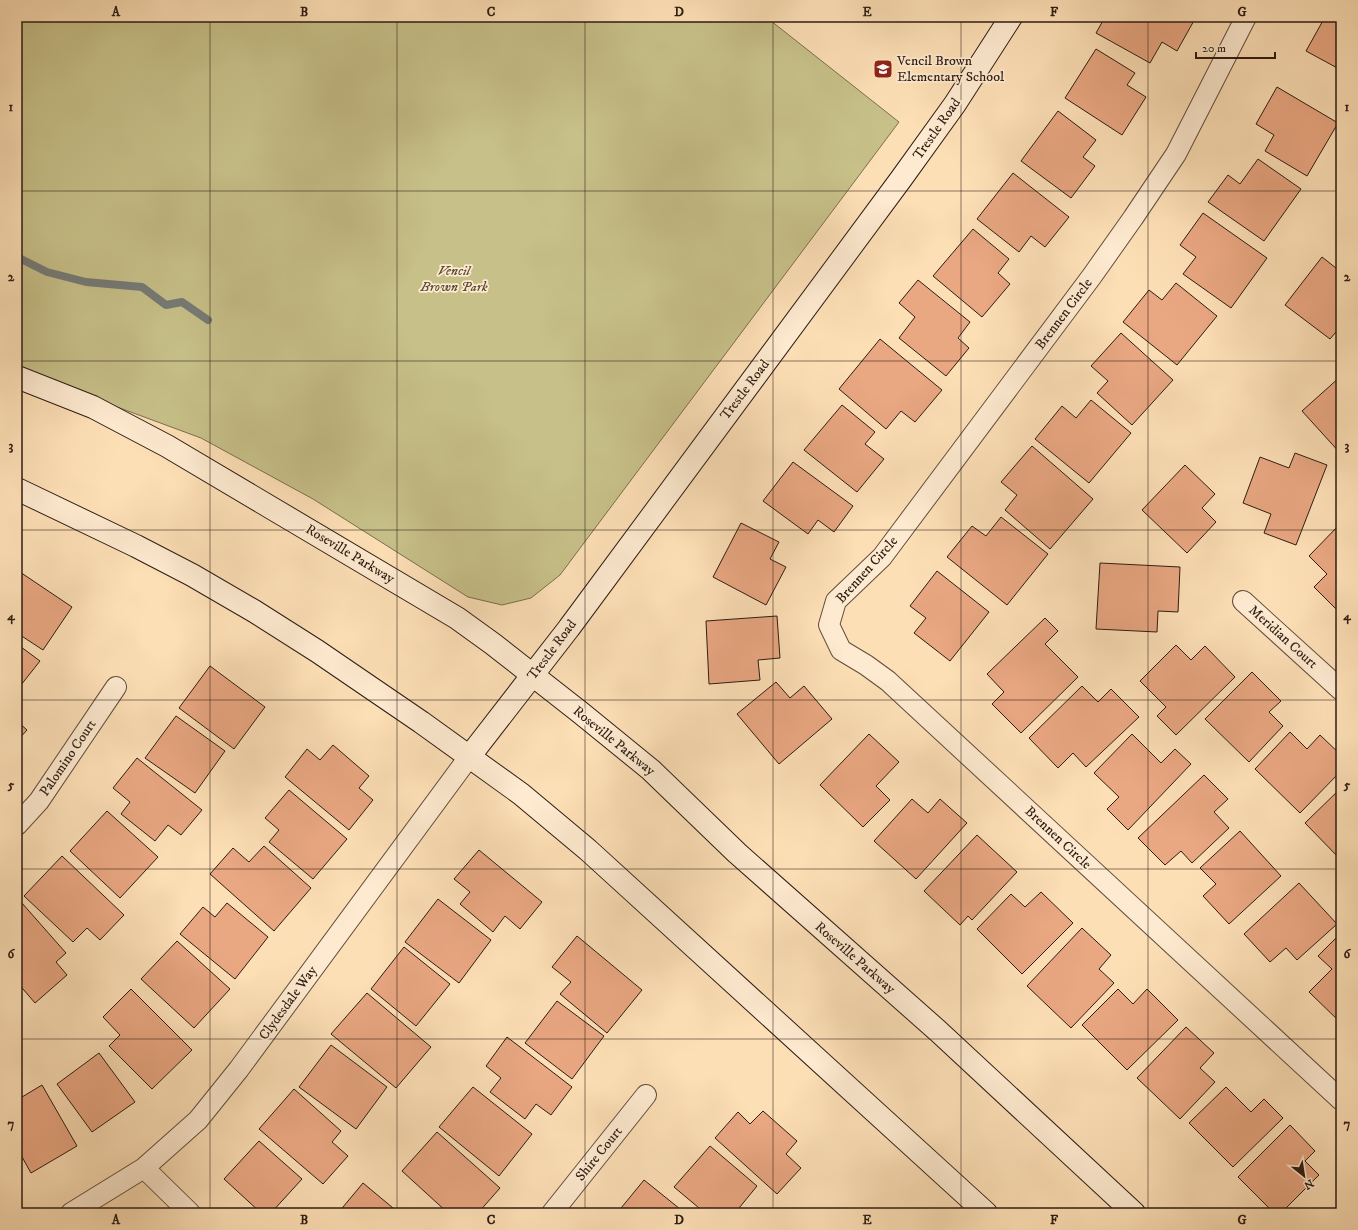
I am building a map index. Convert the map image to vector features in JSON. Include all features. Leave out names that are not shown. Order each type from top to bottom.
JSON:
[{"type":"main road","name":"Trestle Road","points":[[469,757],[569,628],[901,179],[955,104],[1011,17]]},
{"type":"main road","name":"Roseville Parkway","points":[[17,378],[93,407],[174,450],[457,618],[493,644],[651,770],[737,853],[938,1031],[1134,1213]]},
{"type":"main road","points":[[17,489],[192,575],[254,611],[318,651],[379,692],[521,794],[588,850],[986,1213]]},
{"type":"street","name":"Brennen Circle","points":[[1246,17],[1176,154],[1133,218],[1092,276],[882,557],[836,601],[829,625],[841,650],[866,665],[888,681],[1341,1100]]},
{"type":"street","name":"Meridian Court","points":[[1243,601],[1341,690]]},
{"type":"street","name":"Palomino Court","points":[[17,825],[39,801],[116,687]]},
{"type":"street","name":"Clydesdale Way","points":[[71,1213],[144,1168],[198,1120],[239,1069],[469,757]]},
{"type":"street","name":"Shire Court","points":[[552,1213],[646,1095]]},
{"type":"street","points":[[144,1168],[190,1213]]},
{"type":"green space","name":"Vencil Brown Park","points":[[17,17],[766,17],[899,122],[560,575],[531,598],[502,605],[468,597],[313,499],[201,438],[17,370]]},
{"type":"building","points":[[1105,17],[1196,17],[1177,51],[1162,42],[1150,63],[1096,33]]},
{"type":"building","points":[[1325,17],[1341,17],[1341,70],[1306,51]]},
{"type":"building","points":[[1096,49],[1135,73],[1127,85],[1146,97],[1122,135],[1065,98]]},
{"type":"building","points":[[1277,87],[1338,123],[1307,176],[1265,151],[1274,135],[1256,124]]},
{"type":"building","points":[[1058,111],[1096,140],[1083,157],[1095,166],[1071,198],[1021,161]]},
{"type":"building","points":[[1258,159],[1301,189],[1264,241],[1208,202],[1228,175],[1240,184]]},
{"type":"building","points":[[1013,173],[1069,217],[1045,247],[1031,236],[1019,252],[977,219]]},
{"type":"building","points":[[1203,213],[1267,258],[1231,308],[1183,274],[1196,257],[1180,245]]},
{"type":"building","points":[[973,229],[1009,259],[998,273],[1010,284],[982,317],[933,276]]},
{"type":"building","points":[[1322,257],[1341,272],[1341,326],[1330,339],[1285,305]]},
{"type":"building","points":[[918,280],[970,322],[958,338],[969,348],[946,376],[899,338],[915,317],[899,303]]},
{"type":"building","points":[[1176,283],[1217,316],[1177,365],[1123,322],[1149,290],[1162,300]]},
{"type":"building","points":[[1121,333],[1173,380],[1132,425],[1097,393],[1108,381],[1091,366]]},
{"type":"building","points":[[880,339],[942,390],[915,422],[901,411],[886,429],[839,389]]},
{"type":"building","points":[[1341,376],[1341,454],[1302,411]]},
{"type":"building","points":[[1091,400],[1131,433],[1089,483],[1035,439],[1062,406],[1076,418]]},
{"type":"building","points":[[842,405],[875,432],[865,444],[884,459],[857,492],[804,450]]},
{"type":"building","points":[[1032,446],[1093,499],[1050,549],[1005,510],[1017,495],[1001,482]]},
{"type":"building","points":[[1295,453],[1327,465],[1296,545],[1264,533],[1271,514],[1243,503],[1260,457],[1289,468]]},
{"type":"building","points":[[793,462],[853,506],[834,532],[818,520],[808,534],[763,501]]},
{"type":"building","points":[[1185,465],[1215,494],[1202,508],[1216,522],[1187,553],[1142,510]]},
{"type":"building","points":[[1001,517],[1048,554],[1007,605],[947,557],[972,526],[986,536]]},
{"type":"building","points":[[741,523],[779,542],[770,559],[786,567],[766,605],[713,577]]},
{"type":"building","points":[[1341,523],[1341,614],[1314,587],[1327,574],[1309,556]]},
{"type":"building","points":[[1100,563],[1180,567],[1178,612],[1158,611],[1157,632],[1096,629]]},
{"type":"building","points":[[937,571],[989,612],[950,661],[914,633],[926,618],[910,606]]},
{"type":"building","points":[[20,572],[72,607],[43,650],[17,633],[17,576]]},
{"type":"building","points":[[777,616],[780,658],[758,660],[760,680],[709,684],[706,621]]},
{"type":"building","points":[[1045,618],[1058,631],[1045,644],[1078,677],[1021,733],[992,704],[1004,692],[987,674]]},
{"type":"building","points":[[17,644],[40,661],[21,685],[17,682]]},
{"type":"building","points":[[1176,645],[1191,660],[1205,646],[1235,677],[1176,735],[1157,716],[1166,707],[1140,681]]},
{"type":"building","points":[[210,666],[265,707],[234,749],[179,708]]},
{"type":"building","points":[[1252,672],[1281,701],[1269,712],[1283,726],[1249,762],[1205,719]]},
{"type":"building","points":[[776,682],[790,698],[804,686],[832,719],[779,764],[737,714]]},
{"type":"building","points":[[1082,686],[1098,702],[1111,689],[1139,717],[1086,767],[1073,753],[1058,768],[1029,738]]},
{"type":"building","points":[[176,716],[225,751],[195,793],[145,758]]},
{"type":"building","points":[[17,721],[27,730],[17,741]]},
{"type":"building","points":[[1290,732],[1307,749],[1320,735],[1341,755],[1341,771],[1300,813],[1255,769]]},
{"type":"building","points":[[869,734],[899,762],[876,786],[890,800],[863,827],[820,785]]},
{"type":"building","points":[[1132,734],[1161,763],[1175,749],[1191,764],[1128,830],[1107,809],[1119,797],[1094,773]]},
{"type":"building","points":[[333,745],[369,776],[359,788],[373,800],[349,830],[285,777],[307,749],[320,760]]},
{"type":"building","points":[[137,758],[202,810],[181,835],[168,825],[155,841],[121,814],[130,802],[113,788]]},
{"type":"building","points":[[1204,775],[1228,799],[1214,812],[1229,828],[1192,863],[1181,851],[1165,865],[1138,838]]},
{"type":"building","points":[[1341,788],[1341,860],[1305,823]]},
{"type":"building","points":[[289,790],[347,839],[313,879],[269,842],[279,830],[265,818]]},
{"type":"building","points":[[912,799],[928,813],[940,799],[967,823],[916,879],[874,841]]},
{"type":"building","points":[[107,811],[158,857],[120,898],[70,851]]},
{"type":"building","points":[[1240,831],[1281,876],[1229,924],[1203,896],[1216,884],[1200,868]]},
{"type":"building","points":[[977,835],[1017,872],[972,920],[968,916],[960,925],[924,891]]},
{"type":"building","points":[[264,846],[311,888],[274,931],[210,874],[233,848],[249,862]]},
{"type":"building","points":[[479,850],[542,902],[520,929],[505,916],[493,932],[460,904],[470,892],[454,879]]},
{"type":"building","points":[[62,856],[124,915],[100,940],[87,928],[73,942],[24,896]]},
{"type":"building","points":[[1299,883],[1337,924],[1297,960],[1286,948],[1270,962],[1244,934]]},
{"type":"building","points":[[1041,892],[1073,923],[1022,974],[977,929],[1011,894],[1025,907]]},
{"type":"building","points":[[438,899],[491,940],[459,983],[405,942]]},
{"type":"building","points":[[21,902],[66,953],[56,962],[67,975],[35,1003],[17,982],[17,905]]},
{"type":"building","points":[[227,903],[268,937],[235,979],[180,934],[203,907],[215,917]]},
{"type":"building","points":[[1082,928],[1111,955],[1099,969],[1114,983],[1071,1028],[1027,986]]},
{"type":"building","points":[[1341,933],[1340,1022],[1309,992],[1332,969],[1318,956]]},
{"type":"building","points":[[577,936],[642,990],[607,1033],[560,994],[571,982],[552,967]]},
{"type":"building","points":[[177,941],[230,989],[194,1028],[141,979]]},
{"type":"building","points":[[404,947],[450,984],[416,1026],[371,989]]},
{"type":"building","points":[[131,989],[192,1050],[152,1089],[109,1046],[120,1035],[103,1017]]},
{"type":"building","points":[[1118,989],[1133,1004],[1147,989],[1178,1020],[1127,1070],[1082,1025]]},
{"type":"building","points":[[367,993],[431,1047],[396,1088],[331,1034]]},
{"type":"building","points":[[557,1001],[604,1036],[572,1079],[525,1043]]},
{"type":"building","points":[[1186,1027],[1214,1053],[1200,1068],[1215,1082],[1180,1119],[1137,1078]]},
{"type":"building","points":[[507,1037],[572,1087],[551,1115],[536,1104],[525,1119],[490,1092],[501,1078],[486,1066]]},
{"type":"building","points":[[331,1045],[387,1087],[356,1129],[299,1087]]},
{"type":"building","points":[[99,1053],[135,1102],[92,1132],[57,1084]]},
{"type":"building","points":[[42,1085],[77,1146],[31,1173],[17,1148],[17,1100]]},
{"type":"building","points":[[473,1087],[532,1134],[499,1176],[439,1127]]},
{"type":"building","points":[[1226,1087],[1251,1112],[1264,1099],[1283,1118],[1233,1167],[1189,1123]]},
{"type":"building","points":[[294,1089],[341,1131],[332,1142],[348,1156],[323,1184],[259,1129]]},
{"type":"building","points":[[763,1111],[797,1141],[786,1154],[801,1168],[777,1194],[715,1138],[738,1112],[750,1124]]},
{"type":"building","points":[[1290,1125],[1315,1151],[1305,1161],[1319,1175],[1281,1213],[1274,1213],[1238,1177]]},
{"type":"building","points":[[437,1132],[500,1188],[478,1213],[448,1213],[402,1171]]},
{"type":"building","points":[[259,1141],[302,1179],[271,1213],[261,1213],[224,1179]]},
{"type":"building","points":[[710,1146],[757,1186],[735,1213],[705,1213],[674,1187]]},
{"type":"building","points":[[644,1180],[685,1213],[617,1213]]},
{"type":"building","points":[[363,1183],[399,1213],[338,1213]]},
{"type":"waterway","points":[[17,257],[47,272],[86,282],[142,287],[166,305],[182,302],[208,320]]},
{"type":"place","name":"Vencil Brown Elementary School","points":[[883,69]]}]
